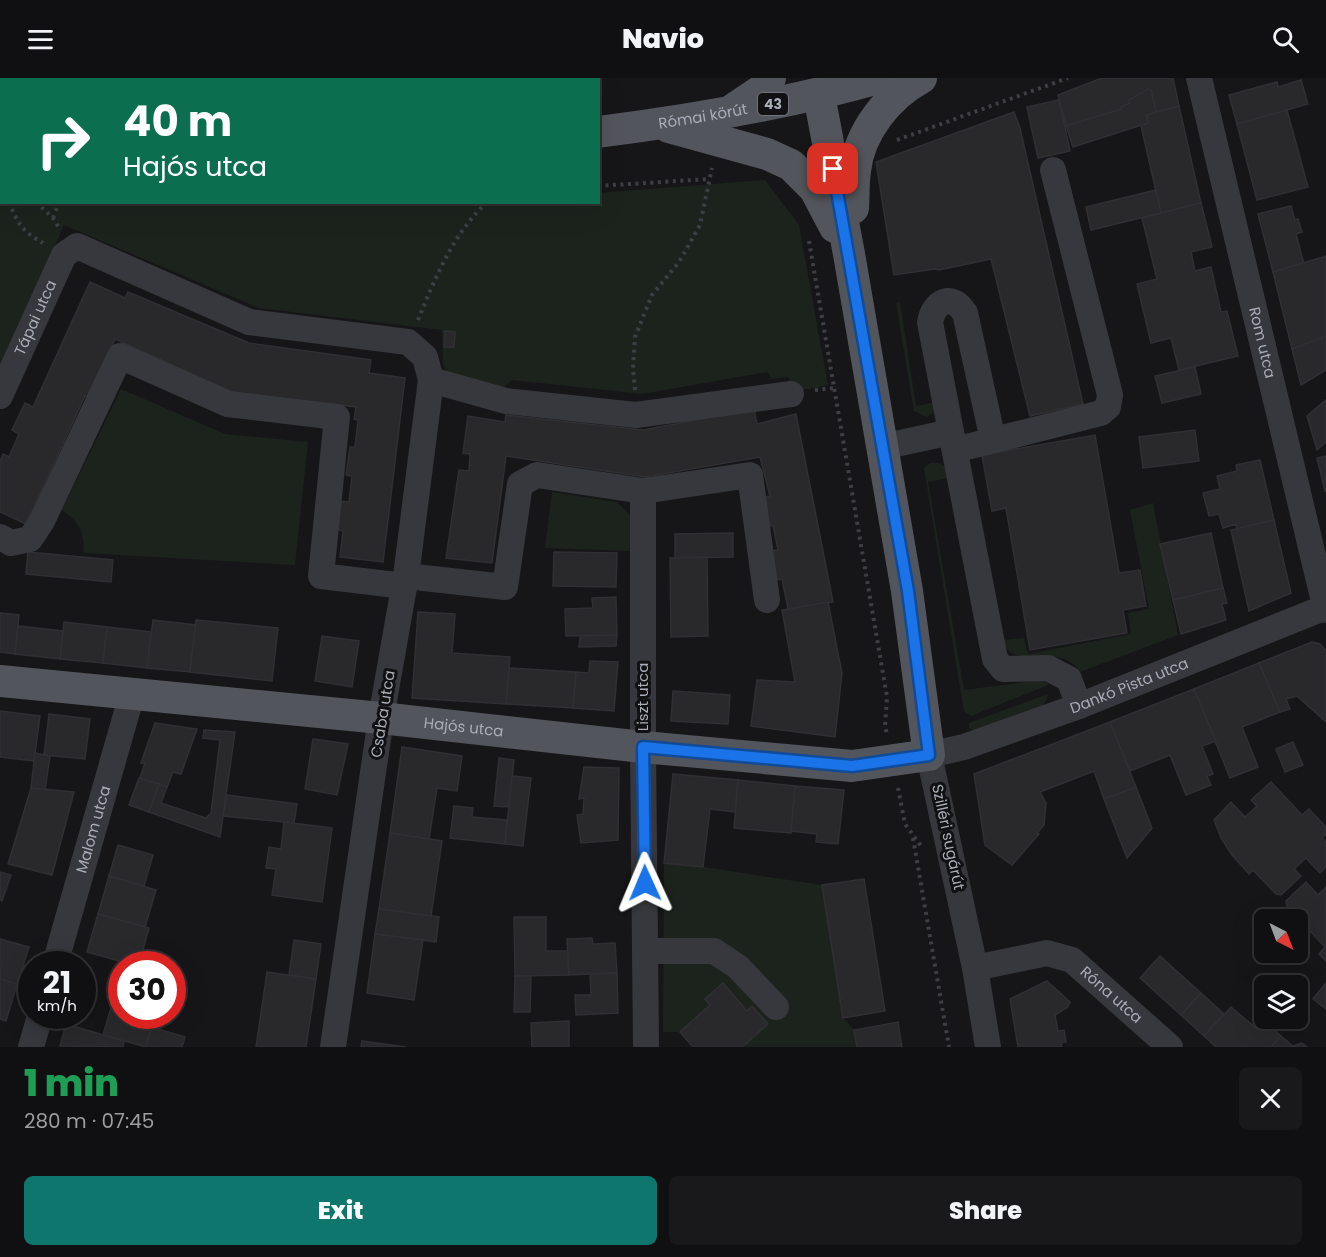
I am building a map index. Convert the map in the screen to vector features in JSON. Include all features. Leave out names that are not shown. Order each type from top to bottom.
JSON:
[{"type":"main road","points":[[727,114],[765,88],[770,78]]},
{"type":"main road","name":"Római körút","points":[[600,132],[727,114],[817,86],[878,78]]},
{"type":"main road","points":[[849,254],[855,169],[861,144],[882,110],[905,87],[921,78]]},
{"type":"main road","name":"Szilléri sugárút","points":[[817,86],[908,591],[929,755]]},
{"type":"main road","points":[[660,124],[767,154],[791,165],[815,189],[849,254]]},
{"type":"main road","name":"Hajós utca","points":[[0,681],[381,718],[643,747],[852,766],[929,755]]},
{"type":"street","name":"Rom utca","points":[[1199,78],[1325,608]]},
{"type":"street","points":[[882,447],[993,440],[1101,413],[1108,407],[1110,395],[1053,170]]},
{"type":"street","points":[[71,251],[249,322],[408,342],[425,357],[431,380],[506,401],[636,415],[791,394]]},
{"type":"street","name":"Tápai utca","points":[[0,396],[71,251]]},
{"type":"street","points":[[993,440],[967,318],[960,304],[952,300],[941,303],[932,311],[930,322],[995,659],[1003,669],[1048,669],[1069,679],[1079,706]]},
{"type":"street","points":[[0,537],[11,543],[30,539],[42,521],[120,356],[228,404],[337,417],[321,576],[505,587],[520,484],[537,476],[643,491],[750,475],[767,600]]},
{"type":"street","name":"Csaba utca","points":[[333,1047],[381,718],[405,581],[431,380]]},
{"type":"street","name":"Liszt utca","points":[[643,491],[646,1047]]},
{"type":"street","name":"Dankó Pista utca","points":[[929,755],[964,747],[1079,706],[1325,608]]},
{"type":"street","name":"Malom utca","points":[[59,951],[132,694]]},
{"type":"street","name":"Szilléri sugárút","points":[[929,755],[975,968],[988,1047]]},
{"type":"street","points":[[646,951],[714,951],[738,967],[776,1007]]},
{"type":"street","name":"Róna utca","points":[[975,968],[1047,954],[1072,960],[1170,1047]]},
{"type":"street","points":[[31,1047],[36,1029]]},
{"type":"path","points":[[636,415],[633,368],[635,337],[652,295],[679,262],[700,225],[712,167]]},
{"type":"path","points":[[600,186],[709,179]]},
{"type":"path","points":[[10,204],[19,225],[27,234],[71,251]]},
{"type":"path","points":[[38,204],[60,229],[71,251]]},
{"type":"path","points":[[52,218],[58,204]]},
{"type":"path","points":[[408,342],[436,276],[460,234],[484,204]]},
{"type":"path","points":[[913,837],[949,1047]]},
{"type":"shaded area","points":[[765,180],[799,225],[828,385],[792,392],[788,377],[772,379],[767,372],[642,394],[512,380],[504,387],[448,374],[443,363],[442,330],[259,308],[64,225],[0,366],[0,204],[600,204],[600,193]]},
{"type":"shaded area","points":[[900,302],[916,406],[936,402],[934,412],[927,417],[914,411],[896,303]]},
{"type":"shaded area","points":[[121,389],[225,434],[308,442],[295,565],[84,553],[80,529],[62,510]]},
{"type":"shaded area","points":[[930,463],[943,466],[949,478],[928,482],[964,690],[1040,680],[1048,683],[1048,685],[971,716],[964,711],[924,468]]},
{"type":"shaded area","points":[[552,492],[617,502],[631,516],[630,551],[545,548]]},
{"type":"shaded area","points":[[1153,503],[1178,635],[1080,672],[1071,663],[1060,658],[1015,655],[1008,650],[1003,640],[1024,638],[1028,654],[1131,634],[1128,613],[1149,609],[1130,510]]},
{"type":"shaded area","points":[[1048,694],[1043,707],[975,732],[969,728],[969,723]]},
{"type":"shaded area","points":[[664,863],[822,885],[843,1018],[854,1030],[857,1047],[742,1047],[768,1024],[752,1007],[747,1011],[710,1005],[680,1032],[663,1032]]},
{"type":"building","points":[[1102,78],[1173,78],[1179,106],[1156,112],[1151,90],[1148,89],[1129,100],[1130,103],[1121,107],[1122,109],[1066,126],[1058,95]]},
{"type":"building","points":[[1301,80],[1308,104],[1237,124],[1229,95],[1277,82],[1278,87]]},
{"type":"building","points":[[1148,89],[1151,90],[1156,112],[1147,115],[1148,123],[1073,147],[1066,126],[1122,109],[1121,107],[1130,103],[1129,100]]},
{"type":"building","points":[[1059,100],[1070,151],[1038,158],[1027,107]]},
{"type":"building","points":[[1179,106],[1201,203],[1161,213],[1141,126],[1148,123],[1147,115]]},
{"type":"building","points":[[1287,110],[1308,187],[1257,200],[1237,124]]},
{"type":"building","points":[[1014,112],[1020,128],[1083,404],[1030,416],[991,259],[939,270],[894,275],[876,162]]},
{"type":"building","points":[[1156,190],[1161,213],[1091,230],[1086,207]]},
{"type":"building","points":[[1201,203],[1212,247],[1191,252],[1195,271],[1211,267],[1221,312],[1227,311],[1238,356],[1179,370],[1171,338],[1151,343],[1137,284],[1157,279],[1142,218]]},
{"type":"building","points":[[1291,206],[1302,232],[1296,234],[1304,264],[1273,272],[1258,214]]},
{"type":"building","points":[[1326,256],[1326,336],[1292,349],[1273,272]]},
{"type":"building","points":[[90,282],[125,298],[128,292],[249,343],[371,360],[369,373],[405,378],[383,562],[340,557],[343,531],[338,530],[341,501],[349,502],[352,476],[346,475],[350,447],[355,447],[358,420],[354,419],[356,407],[232,392],[115,339],[88,398],[85,396],[26,524],[0,512],[0,462],[3,454],[9,457],[19,434],[12,430],[25,403],[33,407]]},
{"type":"building","points":[[445,331],[455,332],[454,347],[444,347]]},
{"type":"building","points":[[1326,336],[1326,370],[1301,385],[1292,349]]},
{"type":"building","points":[[1195,367],[1201,394],[1162,403],[1155,376]]},
{"type":"building","points":[[1326,400],[1326,442],[1317,450],[1307,416]]},
{"type":"building","points":[[754,409],[757,424],[796,414],[833,602],[788,609],[782,579],[776,580],[771,551],[778,550],[773,525],[767,527],[762,498],[770,496],[760,457],[645,477],[506,456],[492,563],[446,558],[459,470],[469,471],[470,454],[463,453],[468,416],[505,422],[506,415],[643,430]]},
{"type":"building","points":[[1195,430],[1199,461],[1143,468],[1139,437]]},
{"type":"building","points":[[1095,435],[1119,573],[1140,570],[1146,606],[1123,610],[1127,633],[1030,650],[1006,508],[992,511],[982,455]]},
{"type":"building","points":[[1326,456],[1326,491],[1325,491],[1317,458]]},
{"type":"building","points":[[1260,460],[1274,520],[1237,529],[1236,524],[1223,528],[1219,514],[1209,516],[1203,493],[1220,489],[1217,476],[1237,471],[1236,465]]},
{"type":"building","points":[[1274,520],[1291,593],[1249,611],[1231,530]]},
{"type":"building","points":[[733,533],[733,557],[675,558],[675,534]]},
{"type":"building","points":[[1211,533],[1223,588],[1173,600],[1160,544]]},
{"type":"building","points":[[28,552],[113,560],[111,582],[26,574]]},
{"type":"building","points":[[554,552],[617,553],[616,587],[553,586]]},
{"type":"building","points":[[707,557],[708,636],[671,637],[670,558]]},
{"type":"building","points":[[1223,588],[1227,603],[1222,604],[1226,620],[1181,634],[1173,600]]},
{"type":"building","points":[[616,597],[617,635],[566,636],[565,609],[593,608],[592,598]]},
{"type":"building","points":[[828,602],[842,673],[835,737],[751,726],[757,680],[795,682],[782,610]]},
{"type":"building","points":[[418,612],[455,614],[452,653],[510,657],[506,704],[412,698]]},
{"type":"building","points":[[0,613],[19,615],[15,654],[0,652]]},
{"type":"building","points":[[153,620],[196,625],[190,672],[147,668]]},
{"type":"building","points":[[196,620],[278,628],[272,681],[190,672]]},
{"type":"building","points":[[64,622],[107,627],[103,663],[60,659]]},
{"type":"building","points":[[18,626],[63,631],[60,659],[15,654]]},
{"type":"building","points":[[107,627],[151,632],[147,668],[103,663]]},
{"type":"building","points":[[617,635],[616,646],[579,647],[580,636]]},
{"type":"building","points":[[322,636],[359,641],[352,687],[315,681]]},
{"type":"building","points":[[1312,642],[1320,644],[1326,651],[1326,722],[1297,696],[1286,699],[1290,709],[1280,712],[1259,663]]},
{"type":"building","points":[[590,661],[618,662],[614,711],[573,708],[576,672],[589,673]]},
{"type":"building","points":[[1259,663],[1280,712],[1242,727],[1258,767],[1230,778],[1194,689]]},
{"type":"building","points":[[509,668],[576,672],[573,708],[506,704]]},
{"type":"building","points":[[1194,689],[1216,741],[1202,746],[1213,774],[1207,776],[1211,785],[1186,795],[1170,755],[1130,771],[1110,722]]},
{"type":"building","points":[[673,691],[730,695],[728,724],[671,721]]},
{"type":"building","points":[[0,711],[40,716],[34,761],[0,757]]},
{"type":"building","points":[[49,714],[90,719],[85,759],[44,755]]},
{"type":"building","points":[[1110,722],[1136,787],[1104,799],[1094,771],[1040,792],[1046,803],[1044,825],[1012,865],[985,845],[974,774]]},
{"type":"building","points":[[155,723],[197,729],[181,774],[173,772],[167,787],[140,778],[145,763],[141,763]]},
{"type":"building","points":[[204,730],[235,732],[220,837],[149,812],[159,784],[167,787],[161,803],[206,818],[211,813],[220,740],[203,738]]},
{"type":"building","points":[[313,739],[348,744],[337,795],[305,789]]},
{"type":"building","points":[[1293,742],[1303,765],[1285,772],[1276,749]]},
{"type":"building","points":[[402,747],[462,756],[457,791],[437,788],[429,839],[390,833]]},
{"type":"building","points":[[35,753],[50,756],[45,790],[31,788]]},
{"type":"building","points":[[499,758],[514,760],[509,807],[494,806]]},
{"type":"building","points":[[584,767],[619,768],[618,840],[581,843],[577,815],[583,814],[584,798],[579,799]]},
{"type":"building","points":[[673,774],[738,780],[735,812],[710,809],[703,867],[664,863]]},
{"type":"building","points":[[512,776],[531,778],[523,846],[505,844]]},
{"type":"building","points":[[139,778],[159,784],[149,812],[129,805]]},
{"type":"building","points":[[738,780],[795,786],[791,833],[734,828]]},
{"type":"building","points":[[1271,782],[1302,815],[1309,809],[1326,827],[1326,834],[1322,838],[1326,842],[1326,867],[1320,873],[1306,858],[1294,869],[1301,876],[1281,895],[1276,894],[1253,870],[1249,874],[1232,855],[1221,838],[1214,820],[1231,802],[1245,817],[1257,806],[1251,800]]},
{"type":"building","points":[[795,786],[844,790],[838,844],[816,842],[817,834],[791,831]]},
{"type":"building","points":[[1136,787],[1152,828],[1127,858],[1104,799]]},
{"type":"building","points":[[31,788],[74,792],[52,875],[8,864]]},
{"type":"building","points":[[227,795],[297,804],[294,823],[223,816]]},
{"type":"building","points":[[454,806],[473,808],[472,817],[507,820],[505,844],[450,838]]},
{"type":"building","points":[[284,822],[332,828],[322,902],[272,895],[276,869],[266,868],[269,847],[281,849]]},
{"type":"building","points":[[390,833],[442,841],[431,916],[379,909]]},
{"type":"building","points":[[118,845],[153,855],[144,886],[109,876]]},
{"type":"building","points":[[0,872],[11,875],[2,901],[0,900]]},
{"type":"building","points":[[109,876],[156,890],[145,927],[98,914]]},
{"type":"building","points":[[864,879],[885,1011],[843,1018],[822,885]]},
{"type":"building","points":[[1306,882],[1318,895],[1326,887],[1326,961],[1319,954],[1325,947],[1308,929],[1308,909],[1289,909],[1286,901]]},
{"type":"building","points":[[379,909],[439,917],[436,942],[375,934]]},
{"type":"building","points":[[98,914],[149,928],[143,951],[108,951],[108,958],[96,955],[96,951],[87,951]]},
{"type":"building","points":[[514,917],[546,917],[546,951],[568,951],[569,975],[515,976]]},
{"type":"building","points":[[375,934],[423,940],[414,1000],[367,993]]},
{"type":"building","points":[[592,938],[593,944],[615,943],[617,973],[569,975],[567,939]]},
{"type":"building","points":[[0,939],[29,947],[28,951],[18,951],[17,984],[0,979]]},
{"type":"building","points":[[294,940],[321,944],[316,979],[289,975]]},
{"type":"building","points":[[1160,956],[1201,993],[1181,1015],[1140,978]]},
{"type":"building","points":[[267,972],[316,979],[306,1047],[256,1047]]},
{"type":"building","points":[[617,973],[618,1013],[576,1015],[575,995],[591,995],[590,974]]},
{"type":"building","points":[[515,976],[531,976],[530,1012],[514,1012]]},
{"type":"building","points":[[0,979],[17,984],[6,1021],[0,1019]]},
{"type":"building","points":[[1047,981],[1070,1002],[1068,1007],[1055,1015],[1058,1031],[1064,1030],[1066,1042],[1061,1043],[1062,1047],[1018,1047],[1010,999]]},
{"type":"building","points":[[723,983],[747,1011],[752,1006],[768,1024],[742,1047],[693,1047],[680,1032],[710,1005],[705,999]]},
{"type":"building","points":[[1326,983],[1326,1009],[1313,999]]},
{"type":"building","points":[[1201,993],[1224,1014],[1204,1036],[1181,1015]]},
{"type":"building","points":[[1231,1007],[1254,1029],[1273,1029],[1281,1036],[1271,1047],[1216,1047],[1204,1036]]},
{"type":"building","points":[[108,1018],[108,1029],[150,1029],[146,1047],[103,1035]]},
{"type":"building","points":[[569,1021],[569,1047],[532,1047],[531,1023]]},
{"type":"building","points":[[898,1022],[902,1047],[857,1047],[854,1030]]},
{"type":"building","points":[[65,1029],[83,1029],[124,1041],[123,1047],[60,1046]]},
{"type":"building","points":[[150,1029],[185,1037],[182,1047],[146,1047]]},
{"type":"building","points":[[1281,1036],[1293,1046],[1302,1043],[1307,1047],[1271,1047]]},
{"type":"building","points":[[362,1041],[406,1047],[361,1047]]},
{"type":"route","points":[[645,883],[643,747],[852,766],[894,762],[929,755],[908,591],[833,169]]}]
